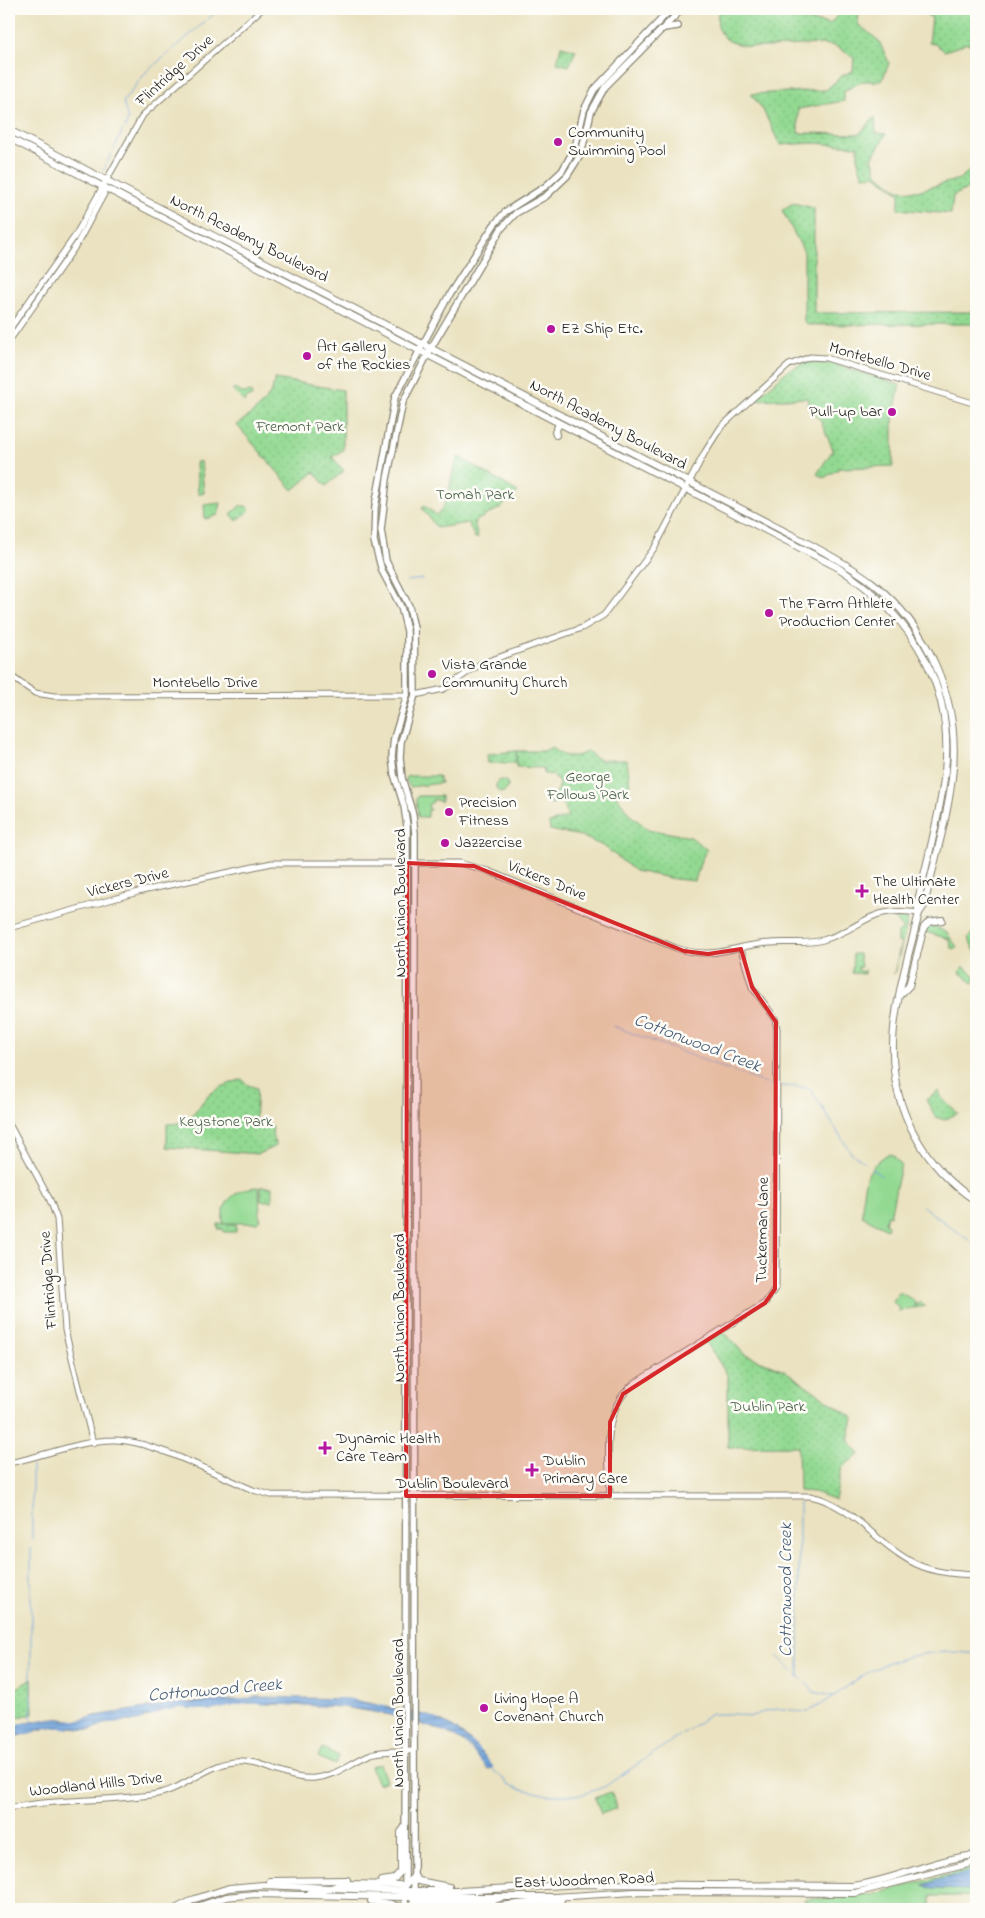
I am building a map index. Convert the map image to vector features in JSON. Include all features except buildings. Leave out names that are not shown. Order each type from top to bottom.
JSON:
[{"type":"highway","name":"North Academy Boulevard","points":[[9,130],[105,184],[427,356],[561,425],[687,485],[851,567],[874,584],[900,608],[923,640],[942,681],[952,722],[953,768],[924,906],[919,913],[901,994],[893,1042],[893,1067],[900,1103],[918,1142],[932,1163],[956,1186],[976,1201]]},
{"type":"highway","name":"North Academy Boulevard","points":[[9,138],[422,343],[837,567],[875,594],[902,622],[922,653],[936,687],[943,714],[946,757],[944,785],[917,905],[919,913]]},
{"type":"highway","points":[[943,714],[948,722],[950,764],[953,768]]},
{"type":"highway","points":[[901,994],[909,986],[924,927],[930,922],[942,920]]},
{"type":"highway","points":[[175,1909],[214,1892],[275,1881],[393,1880],[401,1871],[401,1832],[405,1826]]},
{"type":"highway","points":[[719,1886],[738,1889],[794,1890],[801,1894],[811,1890],[857,1888],[868,1883],[956,1858],[976,1855]]},
{"type":"highway","name":"East Woodmen Road","points":[[191,1909],[230,1896],[261,1894],[332,1897],[404,1891],[414,1900],[562,1896],[627,1892],[801,1894],[868,1891],[954,1866],[976,1862]]},
{"type":"highway","points":[[230,1896],[245,1891],[314,1892],[342,1884],[404,1891],[414,1876],[418,1881],[440,1887],[471,1886],[484,1889]]},
{"type":"highway","points":[[562,1896],[577,1892],[631,1889],[638,1885],[837,1886],[868,1883]]},
{"type":"highway","points":[[503,1897],[516,1892],[578,1888],[595,1884]]},
{"type":"highway","name":"East Woodmen Road","points":[[414,1900],[484,1889],[595,1884],[638,1885]]},
{"type":"highway","points":[[638,1885],[644,1889],[706,1890],[726,1893]]},
{"type":"highway","points":[[245,1886],[330,1888]]},
{"type":"highway","points":[[423,1909],[436,1907],[487,1907],[571,1900],[590,1894]]},
{"type":"highway","points":[[332,1897],[345,1900],[378,1901],[405,1909],[414,1900]]},
{"type":"main road","points":[[672,9],[672,18]]},
{"type":"main road","name":"North Union Boulevard","points":[[405,1909],[407,863],[406,814],[394,774],[394,738],[407,695],[408,642],[405,618],[378,560],[374,526],[375,507],[395,397],[449,295],[500,218],[515,204],[546,186],[567,164],[575,148],[587,102],[600,82],[672,9]]},
{"type":"main road","name":"North Union Boulevard","points":[[414,1900],[412,1751],[414,822],[401,772],[400,750],[415,695],[415,637],[412,617],[386,561],[382,543],[381,521],[401,410],[431,348],[500,229],[516,213],[553,190],[568,176],[581,154],[592,112],[600,94],[682,9]]},
{"type":"main road","points":[[662,28],[678,26]]},
{"type":"main road","points":[[394,774],[397,776],[403,794],[408,795]]},
{"type":"main road","points":[[934,860],[932,853],[937,831],[935,825]]},
{"type":"main road","points":[[406,928],[410,935],[410,951],[415,956]]},
{"type":"street","name":"Flintridge Drive","points":[[9,330],[75,236],[98,191],[105,184],[135,128],[147,110],[252,20],[262,9]]},
{"type":"street","name":"Flintridge Drive","points":[[9,341],[77,244],[104,194],[105,184]]},
{"type":"street","name":"Montebello Drive","points":[[415,695],[444,689],[480,664],[597,621],[609,609],[652,551],[687,485],[721,427],[784,368],[805,358],[830,359],[976,404]]},
{"type":"street","name":"Montebello Drive","points":[[9,674],[35,693],[54,696],[407,695]]},
{"type":"street","name":"Vickers Drive","points":[[9,928],[142,891],[272,863],[459,863],[474,866],[684,951],[708,954],[769,943],[808,943],[823,940],[885,911],[919,913]]},
{"type":"street","name":"Tuckerman Lane","points":[[610,1496],[610,1422],[615,1407],[623,1394],[635,1383],[764,1303],[776,1287],[777,1029],[774,1018],[752,987],[741,949]]},
{"type":"street","name":"Flintridge Drive","points":[[9,1124],[50,1200],[56,1219],[65,1330],[93,1443]]},
{"type":"street","name":"Dublin Boulevard","points":[[9,1463],[93,1443],[120,1440],[145,1444],[266,1494],[813,1496],[840,1507],[915,1564],[938,1572],[976,1575]]},
{"type":"street","name":"Woodland Hills Drive","points":[[9,1808],[41,1803],[156,1794],[178,1788],[214,1769],[235,1762],[256,1764],[296,1777],[321,1778],[338,1772],[372,1754],[412,1751]]},
{"type":"highlighted area","points":[[407,863],[474,866],[684,951],[708,954],[741,949],[752,987],[776,1022],[775,1289],[765,1303],[623,1394],[610,1422],[610,1496],[406,1496]]},
{"type":"green space","points":[[719,9],[773,9],[772,13],[830,24],[840,12],[859,9],[858,24],[879,41],[889,63],[882,81],[863,81],[844,91],[844,101],[798,109],[798,133],[859,134],[875,117],[876,133],[886,134],[872,158],[877,174],[898,190],[917,191],[959,179],[976,166],[976,184],[953,196],[951,214],[898,209],[900,193],[875,175],[863,176],[858,162],[858,146],[812,143],[780,145],[763,110],[751,94],[826,90],[843,75],[853,71],[854,58],[834,46],[820,44],[760,47],[741,45],[727,39],[718,28]]},
{"type":"green space","points":[[917,9],[976,9],[976,51],[968,43],[945,51],[935,44],[929,43],[932,18]]},
{"type":"green space","points":[[561,46],[576,50],[569,66],[557,63]]},
{"type":"green space","points":[[793,203],[814,208],[814,313],[976,312],[976,324],[807,325],[804,322],[804,252],[782,210]]},
{"type":"green space","points":[[809,361],[828,362],[900,385],[893,418],[893,466],[840,468],[824,478],[817,474],[833,450],[821,421],[809,407],[807,398],[755,400],[787,371]]},
{"type":"green space","name":"Fremont Park","points":[[275,379],[343,390],[343,450],[332,457],[344,471],[326,486],[314,472],[293,490],[237,425],[266,400]]},
{"type":"green space","points":[[234,388],[242,393],[251,392],[252,397],[248,397],[244,402],[233,391]]},
{"type":"green space","name":"Tomah Park","points":[[459,457],[518,492],[500,508],[474,522],[478,538],[475,538],[468,523],[437,528],[422,508],[424,506],[437,515],[446,501],[453,472]]},
{"type":"green space","points":[[196,462],[201,462],[204,493],[198,494]]},
{"type":"green space","points":[[221,503],[218,515],[205,519],[204,505]]},
{"type":"green space","points":[[241,505],[243,507],[245,505],[250,510],[237,521],[231,514]]},
{"type":"green space","name":"George Follows Park","points":[[552,747],[555,751],[569,756],[583,754],[587,751],[599,760],[627,760],[630,785],[616,795],[630,815],[648,829],[691,837],[707,850],[701,860],[695,881],[635,871],[605,847],[581,836],[550,830],[549,823],[568,817],[560,801],[550,804],[551,798],[548,798],[558,791],[559,782],[553,775],[544,774],[543,768],[516,767],[516,751],[544,751]]},
{"type":"green space","points":[[516,751],[516,763],[488,763],[487,754]]},
{"type":"green space","points":[[408,776],[438,776],[441,783],[410,787],[405,778]]},
{"type":"green space","points":[[502,780],[508,786],[502,792],[496,786]]},
{"type":"green space","points":[[418,796],[441,796],[441,802],[433,799],[433,802],[428,805],[430,810],[428,810],[428,817],[418,817],[416,799]]},
{"type":"green space","points":[[896,917],[906,918],[908,921],[894,974],[901,943],[898,942],[898,933],[903,928],[896,920]]},
{"type":"green space","points":[[931,924],[947,933],[957,947],[954,949],[951,947],[949,939],[925,932],[927,926]]},
{"type":"green space","points":[[976,929],[976,953],[968,938]]},
{"type":"green space","points":[[853,954],[859,954],[861,967],[858,967],[858,970],[863,972],[865,969],[865,974],[852,973]]},
{"type":"green space","points":[[964,967],[976,977],[973,983],[959,972]]},
{"type":"green space","name":"Keystone Park","points":[[242,1079],[248,1085],[257,1088],[255,1122],[273,1127],[272,1135],[276,1146],[258,1154],[167,1147],[167,1124],[185,1121],[190,1118],[213,1092]]},
{"type":"green space","points":[[939,1091],[942,1099],[958,1113],[944,1120],[936,1117],[926,1100]]},
{"type":"green space","points":[[888,1154],[893,1155],[901,1165],[890,1216],[887,1215],[885,1223],[888,1225],[887,1229],[862,1216],[866,1180],[873,1166]]},
{"type":"green space","points":[[259,1187],[260,1220],[257,1223],[223,1223],[224,1208],[232,1197],[244,1190]]},
{"type":"green space","points":[[261,1187],[272,1187],[272,1201],[261,1201]]},
{"type":"green space","points":[[218,1224],[236,1224],[236,1232],[224,1232],[223,1229],[218,1229]]},
{"type":"green space","points":[[899,1292],[915,1301],[915,1306],[920,1302],[925,1306],[898,1311],[899,1308],[893,1302]]},
{"type":"green space","name":"Dublin Park","points":[[724,1332],[744,1354],[784,1370],[853,1418],[848,1440],[860,1454],[842,1467],[835,1500],[814,1492],[799,1491],[798,1446],[728,1447],[728,1376],[706,1342]]},
{"type":"green space","points":[[32,1679],[33,1714],[9,1719],[9,1693]]},
{"type":"green space","points":[[322,1748],[339,1756],[335,1765],[318,1757]]},
{"type":"green space","points":[[380,1764],[386,1781],[378,1784],[371,1767]]},
{"type":"green space","points":[[611,1792],[617,1808],[601,1814],[595,1798]]},
{"type":"green space","points":[[976,1867],[976,1896],[931,1896],[931,1909],[804,1909],[804,1900],[872,1895]]},
{"type":"water","points":[[257,1697],[349,1699],[429,1716],[451,1726],[473,1743],[493,1767],[488,1770],[469,1745],[446,1732],[391,1715],[343,1707],[247,1703],[211,1710],[179,1707],[161,1711],[137,1721],[109,1722],[90,1730],[52,1726],[9,1739],[9,1728],[53,1718],[78,1721],[95,1716],[170,1704],[252,1699]]},
{"type":"water","points":[[976,1871],[976,1890],[933,1889],[923,1885],[941,1879]]},
{"type":"water","points":[[814,1904],[841,1909],[810,1909],[810,1906]]},
{"type":"waterway","points":[[125,128],[128,119],[123,102],[146,72],[220,9]]},
{"type":"waterway","points":[[114,149],[123,130]]},
{"type":"waterway","points":[[103,171],[111,154]]},
{"type":"waterway","points":[[407,581],[422,579]]},
{"type":"waterway","name":"Cottonwood Creek","points":[[613,1026],[772,1086]]},
{"type":"waterway","name":"Cottonwood Creek","points":[[782,1086],[802,1087],[811,1090],[851,1153],[865,1163]]},
{"type":"waterway","name":"Cottonwood Creek","points":[[871,1168],[881,1176]]},
{"type":"waterway","name":"Cottonwood Creek","points":[[922,1206],[976,1245]]},
{"type":"waterway","points":[[32,1466],[32,1539]]},
{"type":"waterway","name":"Cottonwood Creek","points":[[799,1503],[799,1677]]},
{"type":"waterway","points":[[31,1548],[31,1707]]},
{"type":"waterway","name":"Cottonwood Creek","points":[[491,1768],[509,1784],[518,1788],[548,1795],[580,1795],[604,1787],[711,1714],[737,1714],[748,1717],[775,1709],[807,1711],[823,1703],[872,1670],[900,1659],[930,1653],[961,1652],[976,1654]]},
{"type":"waterway","name":"Cottonwood Creek","points":[[777,1656],[803,1680]]},
{"type":"waterway","name":"Cottonwood Creek","points":[[806,1683],[814,1692],[833,1696]]},
{"type":"waterway","name":"Cottonwood Creek","points":[[248,1699],[256,1697]]},
{"type":"waterway","name":"Cottonwood Creek","points":[[338,1699],[354,1700]]},
{"type":"waterway","name":"Cottonwood Creek","points":[[236,1700],[244,1700]]},
{"type":"waterway","name":"Cottonwood Creek","points":[[213,1701],[222,1701]]},
{"type":"waterway","name":"Cottonwood Creek","points":[[159,1707],[187,1703]]},
{"type":"waterway","name":"Cottonwood Creek","points":[[164,1710],[179,1707],[211,1710],[247,1703]]},
{"type":"waterway","name":"Cottonwood Creek","points":[[251,1703],[267,1704]]},
{"type":"waterway","name":"Cottonwood Creek","points":[[281,1704],[294,1705]]},
{"type":"waterway","name":"Cottonwood Creek","points":[[377,1705],[386,1707]]},
{"type":"waterway","name":"Cottonwood Creek","points":[[338,1706],[346,1707]]},
{"type":"waterway","name":"Cottonwood Creek","points":[[132,1712],[155,1707]]},
{"type":"waterway","points":[[31,1709],[31,1723]]},
{"type":"waterway","name":"Cottonwood Creek","points":[[148,1717],[156,1713]]},
{"type":"waterway","name":"Cottonwood Creek","points":[[68,1720],[78,1721],[118,1714]]},
{"type":"waterway","name":"Cottonwood Creek","points":[[392,1715],[403,1718]]},
{"type":"waterway","name":"Cottonwood Creek","points":[[424,1715],[439,1720]]},
{"type":"waterway","name":"Cottonwood Creek","points":[[36,1722],[49,1720]]},
{"type":"waterway","name":"Cottonwood Creek","points":[[120,1723],[123,1720],[140,1720]]},
{"type":"waterway","name":"Cottonwood Creek","points":[[100,1725],[116,1722]]},
{"type":"waterway","name":"Cottonwood Creek","points":[[19,1724],[27,1723]]},
{"type":"waterway","name":"Cottonwood Creek","points":[[9,1728],[15,1726]]},
{"type":"waterway","name":"Cottonwood Creek","points":[[49,1727],[70,1728]]},
{"type":"waterway","name":"Cottonwood Creek","points":[[438,1729],[448,1733]]},
{"type":"waterway","name":"Cottonwood Creek","points":[[23,1735],[36,1731]]},
{"type":"waterway","name":"Cottonwood Creek","points":[[9,1739],[19,1736]]},
{"type":"waterway","name":"Cottonwood Creek","points":[[454,1736],[461,1740]]},
{"type":"waterway","name":"Cottonwood Creek","points":[[464,1742],[488,1769]]},
{"type":"waterway","name":"Cottonwood Creek","points":[[471,1742],[482,1753]]},
{"type":"waterway","name":"Cottonwood Creek","points":[[486,1758],[493,1767],[491,1768]]},
{"type":"place","name":"Community Swimming Pool","points":[[558,142]]},
{"type":"place","name":"EZ Ship Etc.","points":[[551,329]]},
{"type":"place","name":"Art Gallery of the Rockies","points":[[307,356]]},
{"type":"place","name":"Pull-up bar","points":[[892,412]]},
{"type":"place","name":"The Farm Athlete Production Center","points":[[769,613]]},
{"type":"place","name":"Vista Grande Community Church","points":[[432,674]]},
{"type":"place","name":"Precision Fitness","points":[[449,812]]},
{"type":"place","name":"Jazzercise","points":[[445,843]]},
{"type":"place","name":"The Ultimate Health Center","points":[[862,891]]},
{"type":"place","name":"Dynamic Health Care Team","points":[[325,1448]]},
{"type":"place","name":"Dublin Primary Care","points":[[532,1470]]},
{"type":"place","name":"Living Hope A Covenant Church","points":[[484,1708]]}]
